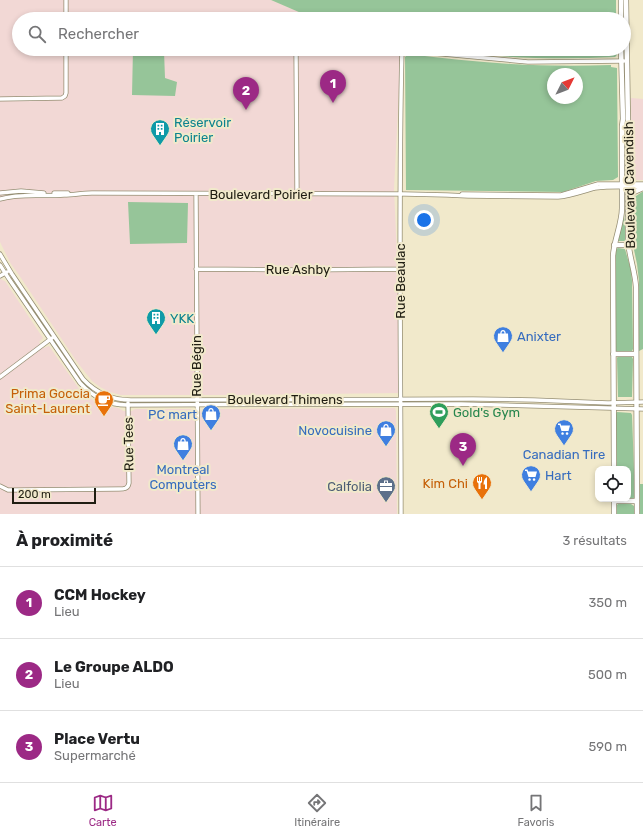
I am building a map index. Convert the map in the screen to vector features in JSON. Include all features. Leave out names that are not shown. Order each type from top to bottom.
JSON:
[{"type":"main road","points":[[621,0],[621,12]]},
{"type":"main road","name":"Boulevard Cavendish","points":[[626,0],[626,12]]},
{"type":"main road","name":"Boulevard Cavendish","points":[[623,56],[624,61]]},
{"type":"main road","name":"Boulevard Cavendish","points":[[624,56],[628,185],[628,244],[635,279],[637,514]]},
{"type":"main road","name":"Boulevard Cavendish","points":[[614,466],[613,260],[614,245],[622,213],[625,122]]},
{"type":"main road","points":[[628,200],[634,192],[643,188]]},
{"type":"main road","points":[[614,245],[628,244]]},
{"type":"main road","points":[[613,354],[636,354]]},
{"type":"main road","points":[[631,501],[637,501]]},
{"type":"main road","points":[[614,502],[614,514]]},
{"type":"street","points":[[66,0],[66,12]]},
{"type":"street","points":[[0,98],[62,98],[66,93],[66,56]]},
{"type":"street","points":[[296,56],[297,194]]},
{"type":"street","name":"Rue Beaulac","points":[[401,514],[400,194],[402,56]]},
{"type":"street","points":[[464,56],[528,62],[624,61]]},
{"type":"street","name":"Boulevard Poirier","points":[[0,193],[25,191],[75,194],[400,194],[561,197],[598,188],[643,184]]},
{"type":"street","name":"Boulevard Poirier","points":[[628,185],[643,188]]},
{"type":"street","name":"Boulevard Poirier","points":[[0,199],[25,195],[75,194]]},
{"type":"street","name":"Rue Bégin","points":[[196,194],[198,514]]},
{"type":"street","name":"Boulevard Thimens","points":[[0,254],[9,270],[81,376],[91,387],[117,399],[401,399],[643,402]]},
{"type":"street","name":"Boulevard Thimens","points":[[0,265],[74,375],[87,390],[95,396],[108,402],[128,405],[482,404],[643,409]]},
{"type":"street","name":"Rue Ashby","points":[[196,269],[400,269]]},
{"type":"street","points":[[0,276],[9,270]]},
{"type":"street","points":[[0,376],[54,336]]},
{"type":"street","points":[[235,399],[235,405]]},
{"type":"street","points":[[272,399],[272,404]]},
{"type":"street","name":"Rue Tees","points":[[0,486],[8,490],[127,488],[128,400]]},
{"type":"shaded area","points":[[0,0],[271,0],[299,12],[12,12],[12,56],[401,56],[394,189],[403,393],[202,395],[201,393],[192,392],[190,395],[121,395],[110,392],[92,381],[77,362],[11,264],[0,242]]},
{"type":"shaded area","points":[[631,98],[643,99],[643,180],[634,180],[632,176]]},
{"type":"shaded area","points":[[0,278],[5,281],[43,338],[39,342],[44,348],[49,346],[80,390],[98,404],[118,408],[123,411],[132,411],[135,409],[191,409],[192,412],[200,412],[203,409],[395,408],[397,514],[0,514]]},
{"type":"green space","points":[[271,0],[616,0],[616,12],[299,12]]},
{"type":"green space","points":[[133,56],[164,56],[165,78],[177,82],[175,96],[132,95]]},
{"type":"green space","points":[[425,56],[523,65],[611,65],[611,67],[617,68],[618,177],[613,180],[596,181],[563,192],[406,190],[405,57]]},
{"type":"green space","points":[[501,56],[616,56],[615,57],[546,58]]},
{"type":"green space","points":[[642,192],[643,349],[639,351],[639,281],[633,245],[632,201]]},
{"type":"green space","points":[[128,202],[188,203],[187,243],[130,244]]},
{"type":"green space","points":[[624,213],[626,240],[617,241]]},
{"type":"green space","points":[[616,249],[625,249],[631,270],[632,351],[616,351],[615,348],[615,259]]},
{"type":"green space","points":[[618,356],[632,357],[633,359],[632,397],[618,397]]},
{"type":"green space","points":[[616,413],[631,413],[632,415],[635,497],[632,499],[631,466],[616,466]]},
{"type":"green space","points":[[640,484],[643,484],[643,514],[640,514]]},
{"type":"green space","points":[[618,504],[631,504],[634,506],[634,514],[616,514],[616,506]]},
{"type":"place","name":"CCM Hockey","points":[[333,103]]},
{"type":"place","name":"Le Groupe ALDO","points":[[246,110]]},
{"type":"place","name":"Réservoir Poirier","points":[[160,146]]},
{"type":"place","name":"YKK","points":[[156,335]]},
{"type":"place","name":"Anixter","points":[[503,353]]},
{"type":"place","name":"Prima Goccia Saint-Laurent","points":[[104,417]]},
{"type":"place","name":"Gold's Gym","points":[[439,429]]},
{"type":"place","name":"PC mart","points":[[211,431]]},
{"type":"place","name":"Canadian Tire","points":[[564,446]]},
{"type":"place","name":"Novocuisine","points":[[386,447]]},
{"type":"place","name":"Montreal Computers","points":[[183,461]]},
{"type":"place","name":"Place Vertu","points":[[463,466]]},
{"type":"place","name":"Hart","points":[[531,492]]},
{"type":"place","name":"Kim Chi","points":[[482,500]]},
{"type":"place","name":"Calfolia","points":[[386,503]]}]
